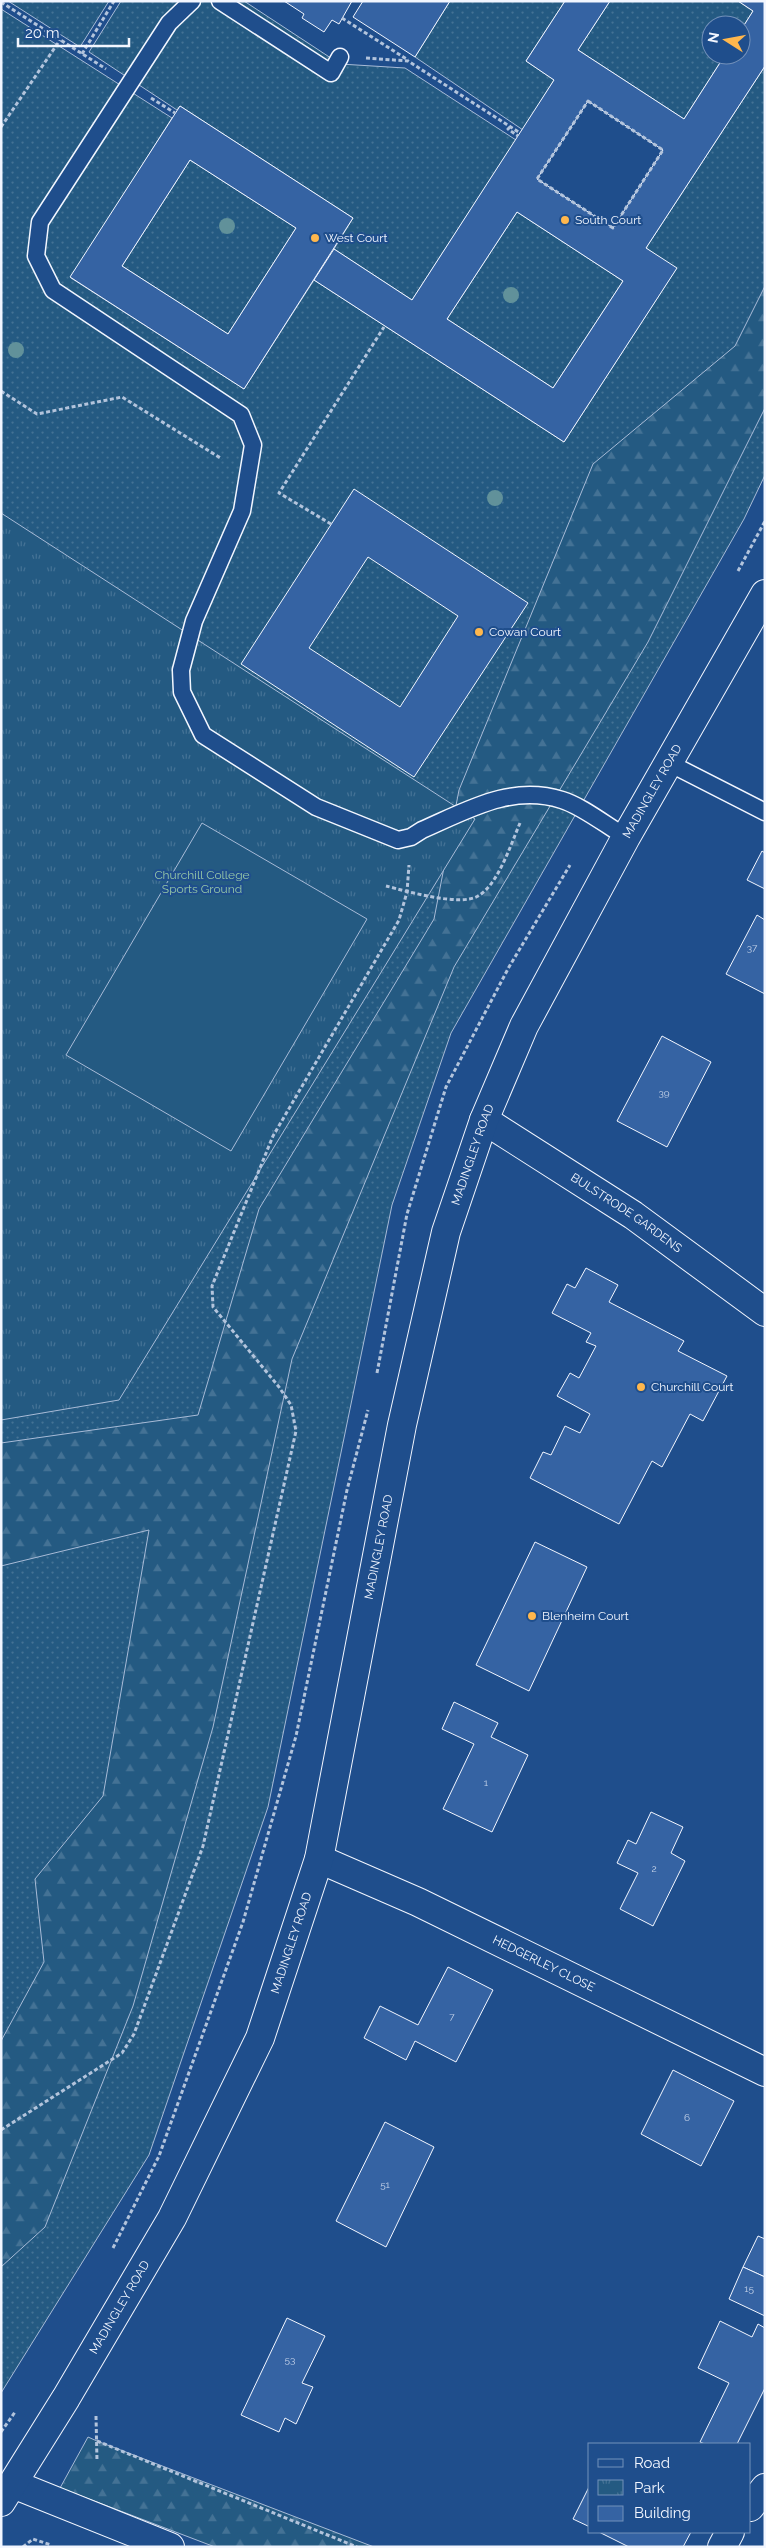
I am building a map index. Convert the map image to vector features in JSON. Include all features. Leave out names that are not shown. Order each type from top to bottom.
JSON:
[{"type":"main road","name":"MADINGLEY ROAD","points":[[7,2493],[172,2218],[260,2038],[319,1860],[402,1425],[446,1232],[484,1120],[524,1026],[626,837],[765,594]]},
{"type":"main road","name":"BULSTRODE GARDENS","points":[[484,1120],[633,1215],[765,1312]]},
{"type":"main road","name":"HEDGERLEY CLOSE","points":[[319,1860],[418,1902],[765,2072]]},
{"type":"main road","points":[[751,2506],[765,2489]]},
{"type":"main road","points":[[7,2493],[170,2547]]},
{"type":"main road","points":[[722,2547],[729,2533]]},
{"type":"lane","points":[[192,1],[169,23],[40,222],[36,256],[53,290],[241,415],[253,445],[242,511],[194,621],[181,670],[182,692],[203,735],[316,806],[398,840],[411,837],[422,830],[495,798],[537,795],[564,800],[626,837]]},
{"type":"lane","points":[[220,1],[331,73],[340,57]]},
{"type":"lane","points":[[668,763],[765,812]]},
{"type":"path","points":[[82,54],[114,1]]},
{"type":"path","points":[[1,2],[175,113]]},
{"type":"path","points":[[342,18],[510,127],[519,135]]},
{"type":"path","points":[[1,127],[60,40]]},
{"type":"path","points":[[340,57],[408,61]]},
{"type":"path","points":[[588,101],[664,150],[613,228],[537,179],[588,101]]},
{"type":"path","points":[[278,492],[384,327]]},
{"type":"path","points":[[1,391],[38,414],[122,397],[331,524]]},
{"type":"path","points":[[386,886],[407,892],[452,900],[477,897],[499,872],[523,815],[537,795]]},
{"type":"path","points":[[1,2130],[122,2053],[134,2034],[204,1846],[296,1431],[290,1405],[279,1387],[213,1307],[212,1286],[273,1136],[390,939],[399,920],[407,892],[411,837]]},
{"type":"path","points":[[97,2440],[357,2547]]},
{"type":"path","points":[[23,2547],[33,2539],[51,2545]]},
{"type":"green space","points":[[8,1],[109,1],[80,47]]},
{"type":"green space","points":[[121,1],[244,1],[340,64],[405,68],[516,140],[412,300],[334,249],[353,218],[180,106],[177,110],[89,52]]},
{"type":"green space","points":[[450,1],[565,1],[526,61],[554,80],[523,130],[415,57]]},
{"type":"green space","points":[[610,1],[738,1],[753,11],[750,15],[701,15],[701,65],[719,65],[684,119],[578,50]]},
{"type":"green space","points":[[1,9],[172,118],[71,278],[244,389],[314,280],[564,442],[676,269],[646,248],[765,66],[765,475],[744,519],[451,1033],[392,1205],[268,1807],[149,2155],[1,2393]]},
{"type":"green space","points":[[190,160],[296,228],[228,334],[122,266]]},
{"type":"green space","points":[[517,212],[623,281],[553,388],[447,319]]},
{"type":"green space","points":[[765,286],[765,408],[648,642],[454,967],[292,1359],[213,1727],[133,2006],[45,2227],[1,2267],[1,2041],[44,1962],[35,1879],[103,1796],[149,1530],[1,1566],[1,1443],[198,1415],[259,1209],[434,919],[459,790],[593,464],[735,346]]},
{"type":"green space","name":"Churchill College Sports Ground","points":[[1,513],[475,819],[119,1400],[1,1420]]},
{"type":"green space","points":[[202,823],[367,919],[231,1151],[66,1055]]},
{"type":"green space","points":[[88,2437],[374,2547],[215,2547],[60,2488]]},
{"type":"building","points":[[284,1],[352,1],[339,24],[332,20],[324,32],[302,18],[304,14]]},
{"type":"building","points":[[363,1],[450,1],[415,57],[353,17]]},
{"type":"building","name":"South Court","points":[[565,1],[610,1],[578,50],[684,119],[719,65],[751,65],[750,15],[753,11],[738,1],[765,1],[765,66],[646,248],[677,268],[564,442],[314,280],[334,249],[412,300],[554,80],[526,61]],"holes":[[[588,101],[663,150],[613,228],[537,179]],[[517,212],[623,281],[553,388],[447,319]]]},
{"type":"building","name":"West Court","points":[[180,106],[353,218],[244,389],[70,277]],"holes":[[[190,160],[296,228],[228,334],[122,266]]]},
{"type":"building","name":"Cowan Court","points":[[354,489],[528,603],[414,777],[241,664]],"holes":[[[368,557],[458,616],[400,707],[309,648]]]},
{"type":"building","points":[[762,851],[765,853],[765,889],[747,880]]},
{"type":"building","points":[[757,915],[765,920],[765,994],[726,974]]},
{"type":"building","points":[[662,1036],[711,1062],[667,1147],[617,1121]]},
{"type":"building","name":"Churchill Court","points":[[586,1268],[618,1285],[609,1302],[684,1341],[678,1351],[727,1376],[703,1421],[690,1414],[662,1467],[652,1461],[619,1524],[530,1478],[543,1452],[551,1455],[565,1426],[580,1433],[590,1414],[557,1396],[570,1373],[579,1378],[596,1346],[586,1342],[591,1333],[552,1313],[567,1284],[575,1288]]},
{"type":"building","name":"Blenheim Court","points":[[535,1542],[587,1567],[529,1691],[476,1665]]},
{"type":"building","points":[[454,1702],[498,1723],[491,1737],[528,1755],[492,1832],[443,1809],[474,1744],[442,1729]]},
{"type":"building","points":[[651,1812],[683,1827],[671,1853],[685,1861],[653,1926],[620,1909],[638,1873],[617,1863],[628,1840],[636,1844]]},
{"type":"building","points":[[448,1967],[493,1990],[456,2062],[415,2041],[406,2060],[364,2038],[380,2006],[418,2025]]},
{"type":"building","points":[[673,2070],[734,2101],[701,2166],[641,2134]]},
{"type":"building","points":[[385,2122],[434,2147],[386,2247],[336,2221]]},
{"type":"building","points":[[758,2236],[765,2239],[765,2277],[743,2267]]},
{"type":"building","points":[[743,2267],[765,2277],[765,2316],[729,2299]]},
{"type":"building","points":[[287,2318],[325,2336],[302,2383],[313,2387],[296,2424],[285,2418],[279,2432],[241,2415]]},
{"type":"building","points":[[720,2321],[752,2337],[758,2324],[765,2328],[765,2388],[738,2443],[700,2442],[729,2383],[698,2368]]},
{"type":"building","points":[[588,2489],[588,2526],[573,2519]]},
{"type":"building","points":[[601,2533],[690,2533],[683,2547],[629,2547]]},
{"type":"place","name":"South Court","points":[[565,220]]},
{"type":"place","name":"West Court","points":[[315,238]]},
{"type":"place","name":"Cowan Court","points":[[479,632]]},
{"type":"place","name":"Churchill Court","points":[[641,1387]]},
{"type":"place","name":"Blenheim Court","points":[[532,1616]]}]
